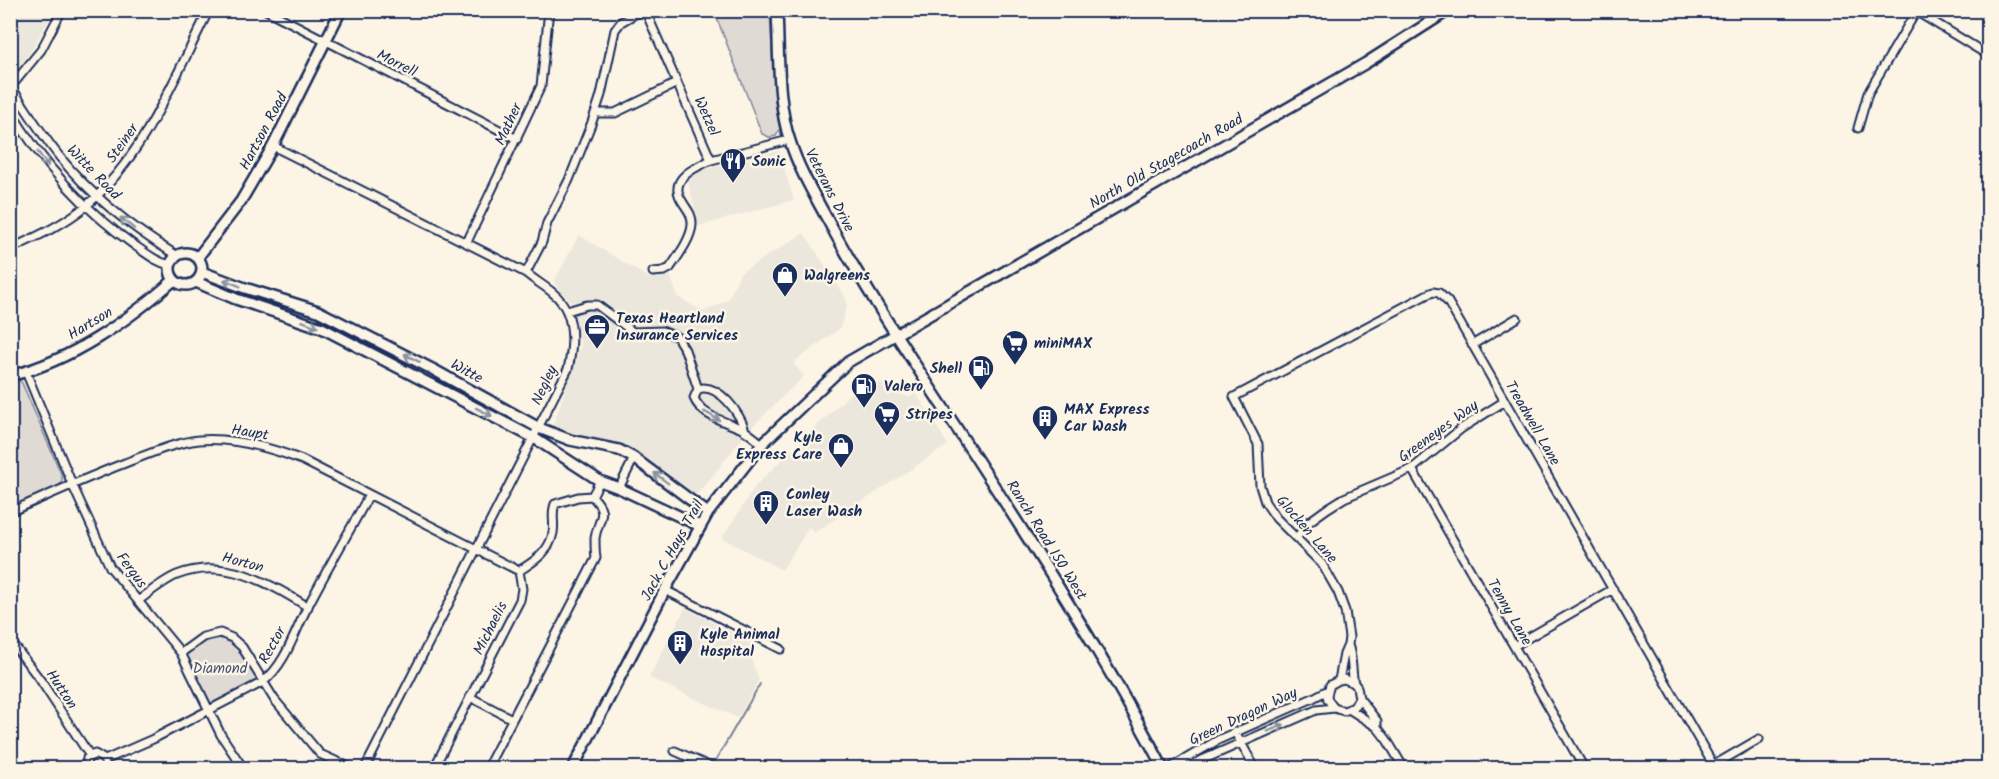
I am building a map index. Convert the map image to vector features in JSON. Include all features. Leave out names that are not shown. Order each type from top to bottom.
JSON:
[{"type":"street","points":[[11,87],[41,51],[62,10]]},
{"type":"street","name":"Steiner","points":[[10,249],[49,231],[85,206],[114,177],[141,142],[209,10]]},
{"type":"street","name":"Morrell","points":[[266,10],[517,139]]},
{"type":"street","name":"Hartson Road","points":[[198,257],[241,201],[273,146],[341,10]]},
{"type":"street","name":"Mather","points":[[467,242],[541,86],[549,10]]},
{"type":"street","points":[[526,273],[542,242],[547,223],[569,180],[595,112],[615,30],[621,22],[643,10]]},
{"type":"street","name":"Wetzel","points":[[643,10],[711,160],[789,140]]},
{"type":"street","name":"Veterans Drive","points":[[777,10],[782,106],[789,140],[802,171],[842,246],[896,334]]},
{"type":"street","name":"North Old Stagecoach Road","points":[[896,334],[1366,63],[1449,10]]},
{"type":"street","points":[[1858,128],[1868,93],[1916,11],[1989,55]]},
{"type":"street","points":[[595,112],[615,112],[677,83]]},
{"type":"street","name":"Witte Road","points":[[11,87],[77,177],[139,232],[176,255]]},
{"type":"street","name":"Witte Road","points":[[10,110],[51,169],[85,206],[126,239],[160,263],[170,266]]},
{"type":"street","points":[[273,146],[526,273],[555,294],[567,310],[597,304],[633,332],[662,331],[677,337],[685,350],[698,389],[694,398],[697,406],[710,415],[745,431],[762,444]]},
{"type":"street","points":[[652,272],[670,268],[690,232],[691,215],[678,194],[678,185],[687,172],[711,160]]},
{"type":"street","points":[[189,252],[198,257],[201,261],[202,272],[196,282],[187,285],[174,280],[170,266],[176,255],[189,252]]},
{"type":"street","name":"Witte","points":[[202,272],[318,311],[434,370],[539,428],[570,440],[619,450],[634,458],[708,513]]},
{"type":"street","name":"Hartson","points":[[10,376],[26,372],[83,347],[145,305],[174,280]]},
{"type":"street","name":"Witte","points":[[196,282],[236,299],[322,328],[534,438],[600,481],[620,488],[700,526]]},
{"type":"street","name":"Treadwell Lane","points":[[1234,398],[1433,292],[1439,292],[1444,296],[1505,401],[1713,768]]},
{"type":"street","points":[[281,313],[284,300]]},
{"type":"street","name":"Negley","points":[[365,768],[568,369],[573,350],[567,310]]},
{"type":"street","points":[[1472,345],[1517,318]]},
{"type":"street","name":"Jack C Hays Trail","points":[[573,768],[665,590],[708,513],[762,444],[803,403],[848,362],[896,334]]},
{"type":"street","name":"Ranch Road 150 West","points":[[896,334],[1047,567],[1125,698],[1163,768]]},
{"type":"street","points":[[362,348],[368,336]]},
{"type":"street","name":"Fergus","points":[[26,372],[72,484],[110,567],[181,652],[208,711],[243,768]]},
{"type":"street","points":[[698,389],[705,387],[716,390],[741,416],[745,431]]},
{"type":"street","name":"Glocken Lane","points":[[1234,398],[1258,444],[1262,494],[1269,509],[1322,564],[1338,592],[1348,626],[1348,645],[1339,680]]},
{"type":"street","name":"Greeneyes Way","points":[[1297,537],[1310,521],[1344,498],[1412,469],[1462,428],[1505,401]]},
{"type":"street","name":"Haupt","points":[[10,512],[72,484],[171,445],[201,440],[250,444],[274,449],[302,460],[519,571]]},
{"type":"street","points":[[620,488],[634,458]]},
{"type":"street","name":"Tenny Lane","points":[[1412,469],[1584,768]]},
{"type":"street","points":[[592,496],[600,481]]},
{"type":"street","name":"Rector","points":[[105,760],[153,739],[271,676],[282,660],[369,495]]},
{"type":"street","points":[[487,768],[596,558],[596,536],[602,517],[601,505],[592,496],[578,497],[555,504],[552,511],[553,532],[542,556],[519,571]]},
{"type":"street","name":"Horton","points":[[138,601],[177,575],[207,567],[232,570],[272,585],[308,607]]},
{"type":"street","name":"Michaelis","points":[[434,768],[520,600],[522,588],[519,571]]},
{"type":"street","points":[[1514,646],[1613,589]]},
{"type":"street","points":[[665,590],[781,649]]},
{"type":"street","points":[[181,652],[203,637],[220,633],[232,638],[242,647],[274,699],[320,754],[351,768]]},
{"type":"street","name":"Hutton","points":[[10,640],[41,681],[90,756]]},
{"type":"street","name":"Glocken Lane","points":[[1348,645],[1352,654],[1351,671],[1354,683]]},
{"type":"street","points":[[1359,698],[1354,707],[1344,711],[1334,708],[1328,700],[1328,690],[1334,682],[1339,680],[1344,679],[1354,683],[1359,698],[1377,721],[1377,727]]},
{"type":"street","name":"Green Dragon Way","points":[[1170,768],[1193,753],[1235,732],[1328,690]]},
{"type":"street","points":[[470,697],[512,719]]},
{"type":"street","name":"Green Dragon Way","points":[[1184,768],[1316,710],[1334,708]]},
{"type":"street","points":[[1349,710],[1377,727],[1404,768]]},
{"type":"street","points":[[1235,732],[1255,768]]},
{"type":"street","points":[[1713,768],[1759,740]]},
{"type":"street","points":[[675,751],[713,768]]},
{"type":"street","points":[[86,768],[85,762],[90,756],[99,755],[105,760],[105,768]]},
{"type":"shaded area","points":[[11,10],[54,11],[30,53],[11,76]]},
{"type":"shaded area","points":[[779,151],[794,200],[699,226],[687,178],[704,169]]},
{"type":"shaded area","points":[[804,233],[845,296],[847,306],[840,328],[793,363],[804,376],[751,428],[695,497],[638,456],[552,428],[581,345],[571,303],[554,282],[579,235],[649,278],[670,275],[678,297],[704,312],[728,300],[740,273]]},
{"type":"shaded area","points":[[875,383],[889,384],[905,396],[910,397],[916,393],[948,445],[814,533],[809,527],[782,570],[722,538],[756,485],[856,388]]},
{"type":"shaded area","points":[[685,608],[758,646],[751,659],[759,680],[738,718],[649,678]]},
{"type":"green space","points":[[714,11],[770,11],[775,102],[780,129],[776,136],[769,137],[762,134]]},
{"type":"green space","points":[[18,379],[22,383],[62,476],[62,481],[59,486],[11,506],[11,381]]},
{"type":"green space","name":"Diamond","points":[[220,634],[241,648],[262,682],[209,710],[182,653],[204,637]]},
{"type":"waterway","points":[[716,760],[760,684]]},
{"type":"place","name":"Sonic","points":[[733,184]]},
{"type":"place","name":"Walgreens","points":[[785,298]]},
{"type":"place","name":"Texas Heartland Insurance Services","points":[[597,350]]},
{"type":"place","name":"miniMAX","points":[[1015,366]]},
{"type":"place","name":"Shell","points":[[981,391]]},
{"type":"place","name":"Valero","points":[[864,409]]},
{"type":"place","name":"Stripes","points":[[887,437]]},
{"type":"place","name":"MAX Express Car Wash","points":[[1045,441]]},
{"type":"place","name":"Kyle Express Care","points":[[841,469]]},
{"type":"place","name":"Conley Laser Wash","points":[[766,526]]},
{"type":"place","name":"Kyle Animal Hospital","points":[[680,666]]}]
